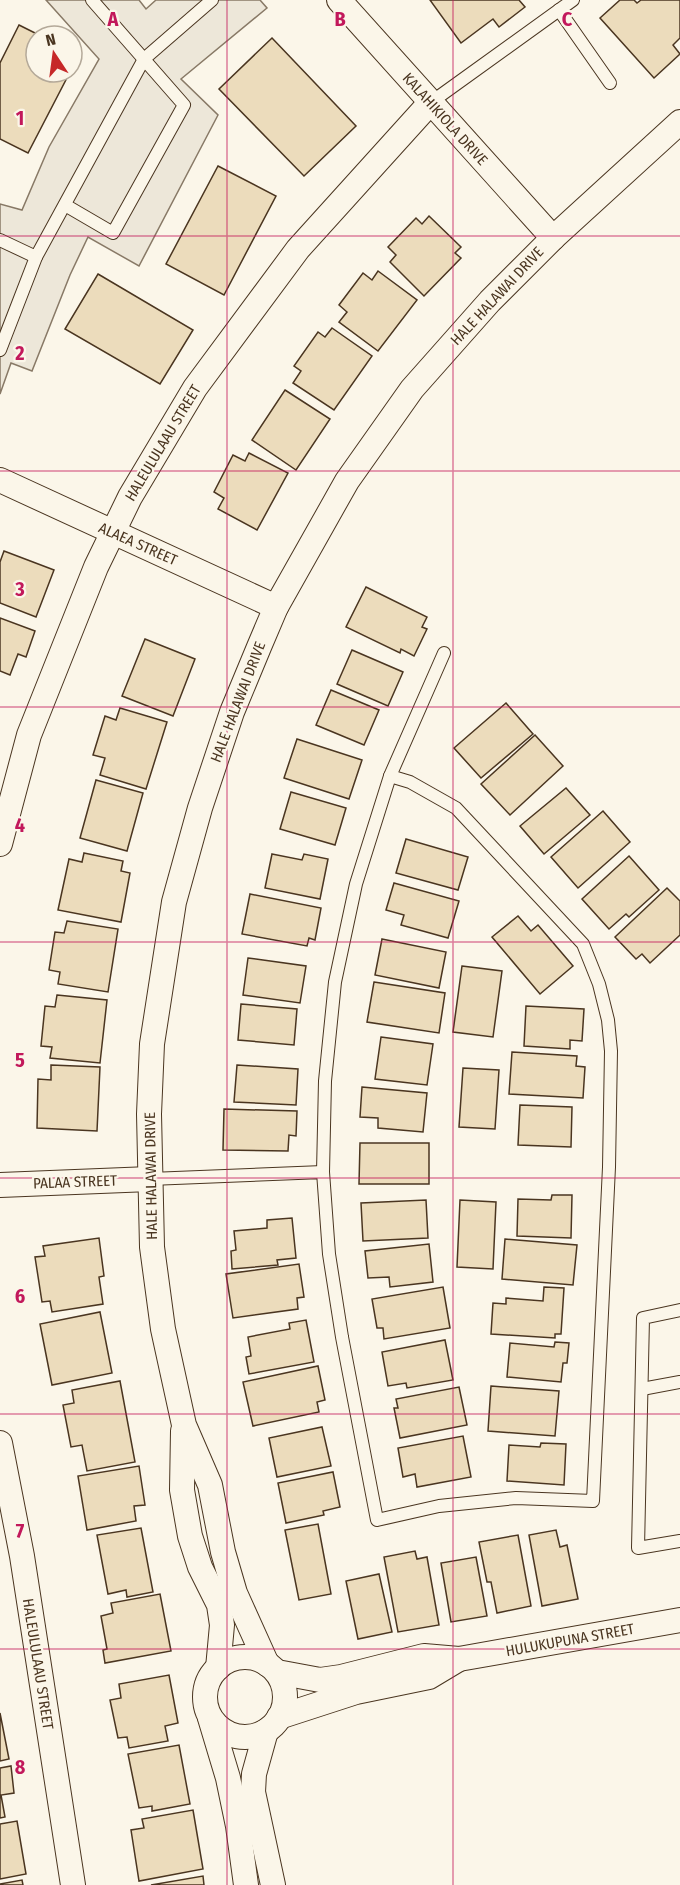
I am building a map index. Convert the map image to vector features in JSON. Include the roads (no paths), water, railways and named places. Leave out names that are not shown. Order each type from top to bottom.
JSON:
[{"type":"street","name":"KALAHIKIOLA DRIVE","points":[[339,0],[553,237]]},
{"type":"street","name":"HALEULULAAU STREET","points":[[0,844],[29,735],[111,533],[130,497],[195,388],[291,258],[430,103]]},
{"type":"street","name":"HALE HALAWAI DRIVE","points":[[272,1668],[236,1593],[224,1552],[210,1485],[184,1425],[163,1329],[152,1247],[150,1179],[152,1044],[174,902],[200,808],[232,712],[276,607],[347,481],[412,388],[490,301],[553,237],[680,122]]},
{"type":"street","name":"ALAEA STREET","points":[[0,480],[276,607]]},
{"type":"street","name":"PALAA STREET","points":[[0,1185],[150,1179]]},
{"type":"street","name":"HALE HALAWAI DRIVE","points":[[184,1425],[182,1490],[190,1536],[200,1567],[219,1605],[222,1625],[218,1668]]},
{"type":"street","name":"HALEULULAAU STREET","points":[[0,1443],[22,1556],[73,1885]]},
{"type":"street","name":"HULUKUPUNA STREET","points":[[272,1668],[320,1680],[424,1656],[459,1659],[680,1620]]},
{"type":"street","points":[[246,1885],[238,1826],[228,1778],[206,1704],[206,1691],[210,1678],[218,1668],[229,1661],[242,1658],[254,1659],[272,1668],[283,1684],[285,1697],[254,1774],[253,1792],[273,1885]]},
{"type":"street","name":"HULUKUPUNA STREET","points":[[273,1724],[356,1692],[429,1677],[459,1659]]},
{"type":"street","points":[[210,1716],[217,1726],[228,1734],[240,1737],[254,1736],[273,1724]]},
{"type":"lane","points":[[65,205],[112,233],[184,105],[92,0]]},
{"type":"lane","points":[[0,350],[36,257],[144,59],[212,0]]},
{"type":"lane","points":[[430,103],[573,0]]},
{"type":"lane","points":[[559,10],[610,83]]},
{"type":"lane","points":[[0,240],[36,257]]},
{"type":"lane","points":[[390,776],[410,782],[456,808],[583,944],[599,984],[608,1020],[611,1051],[609,1167],[593,1501],[516,1498],[439,1506],[377,1520],[342,1337],[331,1266],[323,1172],[325,1082],[335,982],[356,884],[390,776],[444,653]]},
{"type":"lane","points":[[150,1179],[323,1172]]},
{"type":"lane","points":[[680,1310],[643,1318],[638,1548],[680,1541]]},
{"type":"lane","points":[[642,1389],[680,1382]]}]
